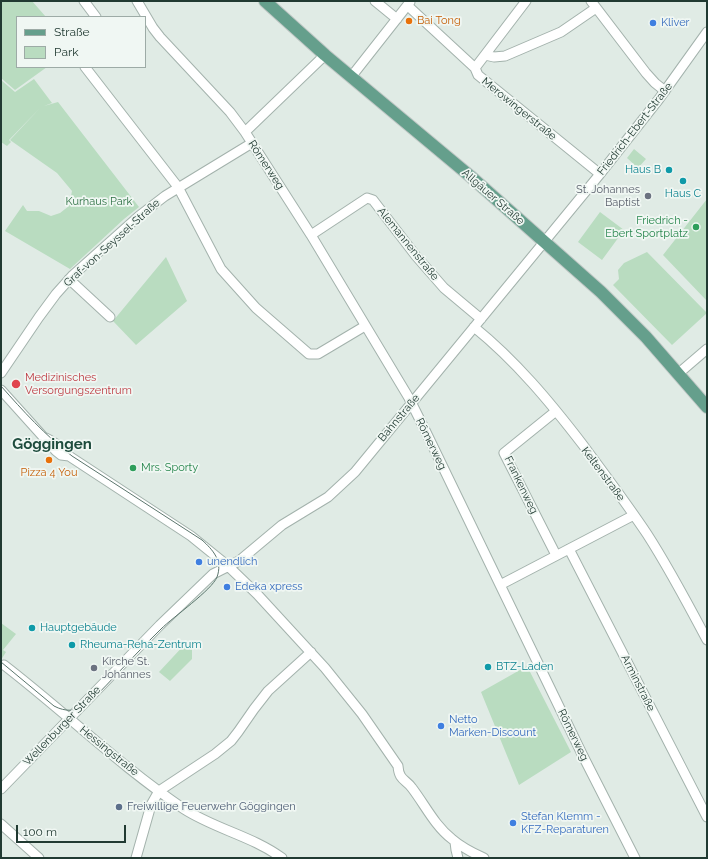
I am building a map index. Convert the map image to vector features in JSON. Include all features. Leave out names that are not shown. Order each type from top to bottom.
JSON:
[{"type":"main road","name":"Allgäuer Straße","points":[[265,1],[325,55],[470,176],[620,310],[679,373],[707,407]]},
{"type":"street","points":[[84,1],[95,16]]},
{"type":"street","name":"Römerweg","points":[[137,1],[146,16]]},
{"type":"street","points":[[375,1],[397,19]]},
{"type":"street","points":[[475,68],[526,1]]},
{"type":"street","points":[[351,76],[409,3]]},
{"type":"street","name":"Merowingerstraße","points":[[409,3],[475,68],[478,75],[600,174]]},
{"type":"street","points":[[485,55],[494,57],[504,56],[561,32],[593,4],[646,73],[665,91]]},
{"type":"street","name":"Römerweg","points":[[146,16],[160,37],[230,112],[245,132],[311,235],[411,404],[588,767],[635,858]]},
{"type":"street","name":"Friedrich-Ebert-Straße","points":[[544,242],[665,91],[707,32]]},
{"type":"street","points":[[245,132],[325,55]]},
{"type":"street","points":[[86,68],[178,187],[221,269],[256,308],[309,354],[318,354],[365,326]]},
{"type":"street","name":"Graf-von-Seyssel-Straße","points":[[1,373],[39,317],[69,279],[138,216],[178,187],[252,143]]},
{"type":"street","name":"Alemannenstraße","points":[[311,235],[367,198],[373,200],[416,256],[444,288],[481,319]]},
{"type":"street","name":"Bahnstraße","points":[[228,566],[239,561],[282,525],[328,496],[355,472],[544,242]]},
{"type":"street","points":[[69,279],[110,317]]},
{"type":"street","name":"Keltenstraße","points":[[474,327],[510,358],[556,411],[634,515],[676,582],[707,640]]},
{"type":"street","points":[[679,373],[707,349]]},
{"type":"street","points":[[1,390],[45,438],[51,448],[61,455],[69,456],[191,536],[228,566],[257,594],[311,652],[353,702],[398,766],[398,772],[404,782],[410,785],[444,832],[454,841],[484,858]]},
{"type":"street","name":"Frankenweg","points":[[556,411],[504,453],[556,555]]},
{"type":"street","points":[[500,585],[634,515]]},
{"type":"street","name":"Arminstraße","points":[[569,549],[707,817]]},
{"type":"street","name":"Wellenburger Straße","points":[[1,789],[68,718],[183,602],[213,574],[228,566]]},
{"type":"street","points":[[136,858],[151,805],[154,797],[159,791],[215,754],[230,741],[268,691],[311,652]]},
{"type":"street","name":"Hessingstraße","points":[[4,665],[120,761],[186,810],[207,822],[249,839],[282,858]]},
{"type":"street","points":[[1,824],[38,858]]},
{"type":"street","points":[[454,841],[458,858]]},
{"type":"green space","points":[[1,1],[32,1],[45,16],[16,16],[16,68],[46,68],[15,90],[1,78]]},
{"type":"green space","name":"Kurhaus Park","points":[[34,79],[52,103],[44,106],[58,102],[139,207],[70,269],[5,231],[23,205],[27,211],[39,211],[51,216],[60,213],[69,206],[72,191],[57,173],[10,140],[40,108],[9,140],[11,142],[7,146],[1,142],[1,80],[15,92]]},
{"type":"green space","points":[[634,149],[646,159],[638,168],[627,158]]},
{"type":"green space","name":"Friedrich - Ebert Sportplatz","points":[[707,199],[707,301],[663,255]]},
{"type":"green space","points":[[600,212],[624,230],[602,260],[578,242]]},
{"type":"green space","points":[[647,252],[707,313],[672,345],[613,285],[619,279],[618,270],[624,263]]},
{"type":"green space","points":[[166,257],[187,301],[136,345],[113,321]]},
{"type":"green space","points":[[1,623],[16,634],[3,650],[6,652],[1,660]]},
{"type":"green space","points":[[186,643],[192,649],[192,659],[170,681],[159,672]]},
{"type":"green space","points":[[527,666],[571,752],[519,785],[481,692]]},
{"type":"tram line","points":[[1,386],[53,440],[72,456],[202,540],[216,556],[219,566],[217,577],[208,589],[161,629],[88,704],[80,709],[67,710],[54,706],[1,662]]},
{"type":"place","name":"Bai Tong","points":[[409,21]]},
{"type":"place","name":"Kliver","points":[[653,23]]},
{"type":"place","name":"Haus B","points":[[669,170]]},
{"type":"place","name":"Haus C","points":[[683,181]]},
{"type":"place","name":"St. Johannes Baptist","points":[[648,196]]},
{"type":"place","name":"Friedrich - Ebert Sportplatz","points":[[696,227]]},
{"type":"place","name":"Medizinisches Versorgungszentrum","points":[[16,384]]},
{"type":"place","name":"Pizza 4 You","points":[[49,460]]},
{"type":"place","name":"Mrs. Sporty","points":[[133,468]]},
{"type":"place","name":"unendlich","points":[[199,562]]},
{"type":"place","name":"Edeka xpress","points":[[227,587]]},
{"type":"place","name":"Hauptgebäude","points":[[32,628]]},
{"type":"place","name":"Rheuma-Reha-Zentrum","points":[[72,645]]},
{"type":"place","name":"BTZ-Laden","points":[[488,667]]},
{"type":"place","name":"Kirche St. Johannes","points":[[94,668]]},
{"type":"place","name":"Netto Marken-Discount","points":[[441,726]]},
{"type":"place","name":"Freiwillige Feuerwehr Göggingen","points":[[119,807]]},
{"type":"place","name":"Stefan Klemm - KFZ-Reparaturen","points":[[513,823]]},
{"type":"district","name":"Göggingen","points":[[52,444]]}]
